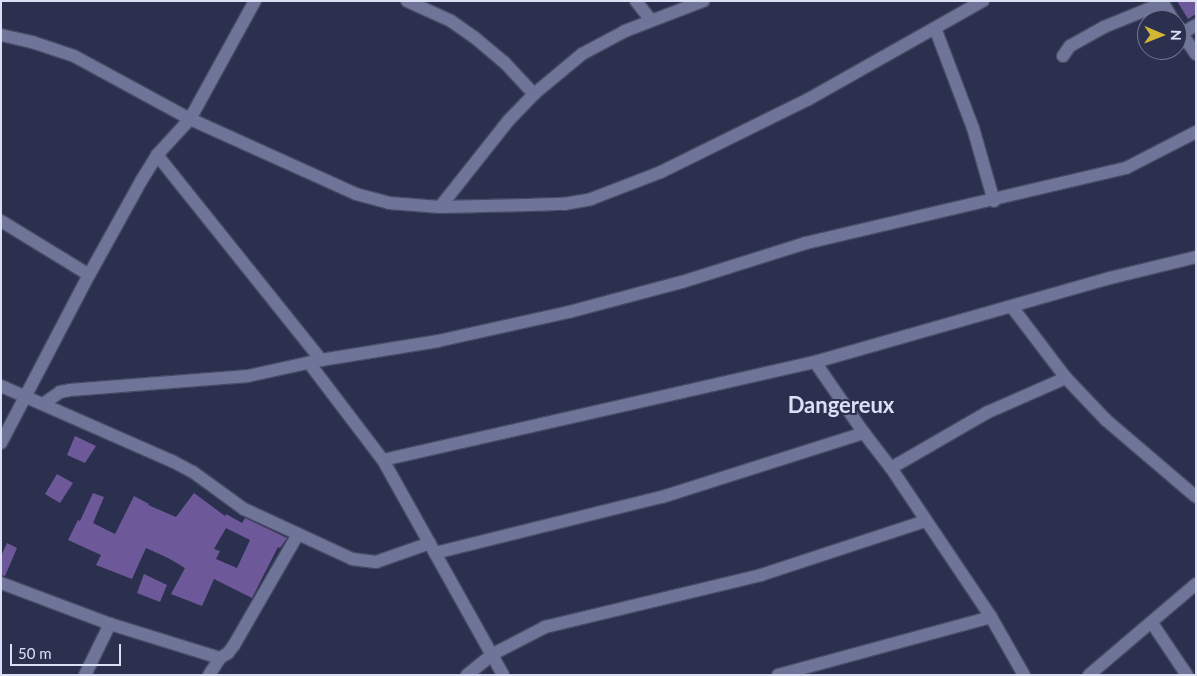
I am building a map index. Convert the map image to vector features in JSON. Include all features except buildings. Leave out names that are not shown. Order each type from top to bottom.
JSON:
[{"type":"street","points":[[1,443],[89,275],[157,155],[190,118],[255,1]]},
{"type":"street","points":[[407,1],[451,21],[474,37],[504,62],[534,94]]},
{"type":"street","points":[[636,1],[651,20]]},
{"type":"street","points":[[440,207],[509,120],[534,94],[582,54],[602,42],[651,20],[703,1]]},
{"type":"street","points":[[1,35],[39,44],[74,56],[190,118],[356,194],[389,202],[440,207],[564,204],[591,199],[661,172],[807,100],[983,1]]},
{"type":"street","points":[[1063,56],[1070,46],[1104,27],[1163,2]]},
{"type":"street","points":[[935,28],[973,128],[994,201]]},
{"type":"street","points":[[1187,42],[1196,54]]},
{"type":"street","points":[[43,404],[60,392],[70,390],[248,376],[315,362],[438,341],[569,312],[682,282],[806,243],[994,201],[1126,168],[1196,132]]},
{"type":"street","points":[[157,155],[315,362],[383,460],[504,675]]},
{"type":"street","points":[[1,221],[89,275]]},
{"type":"street","points":[[383,460],[815,362],[1110,278],[1196,257]]},
{"type":"street","points":[[1012,307],[1066,378],[1106,420],[1196,496]]},
{"type":"street","points":[[815,362],[864,434],[891,468],[991,617],[1024,675]]},
{"type":"street","points":[[891,468],[988,412],[1066,378]]},
{"type":"street","points":[[1,386],[172,461],[193,472],[244,509],[352,559],[364,562],[391,558],[662,497],[864,434]]},
{"type":"street","points":[[467,675],[493,654],[545,627],[760,575],[925,521]]},
{"type":"street","points":[[209,675],[220,658],[228,653],[234,645],[298,534]]},
{"type":"street","points":[[1,583],[110,624],[220,658]]},
{"type":"street","points":[[1089,675],[1196,584]]},
{"type":"street","points":[[778,675],[991,617]]},
{"type":"street","points":[[1152,623],[1187,675]]},
{"type":"street","points":[[85,675],[110,624]]},
{"type":"district","name":"Dangereux","points":[[841,405]]}]
